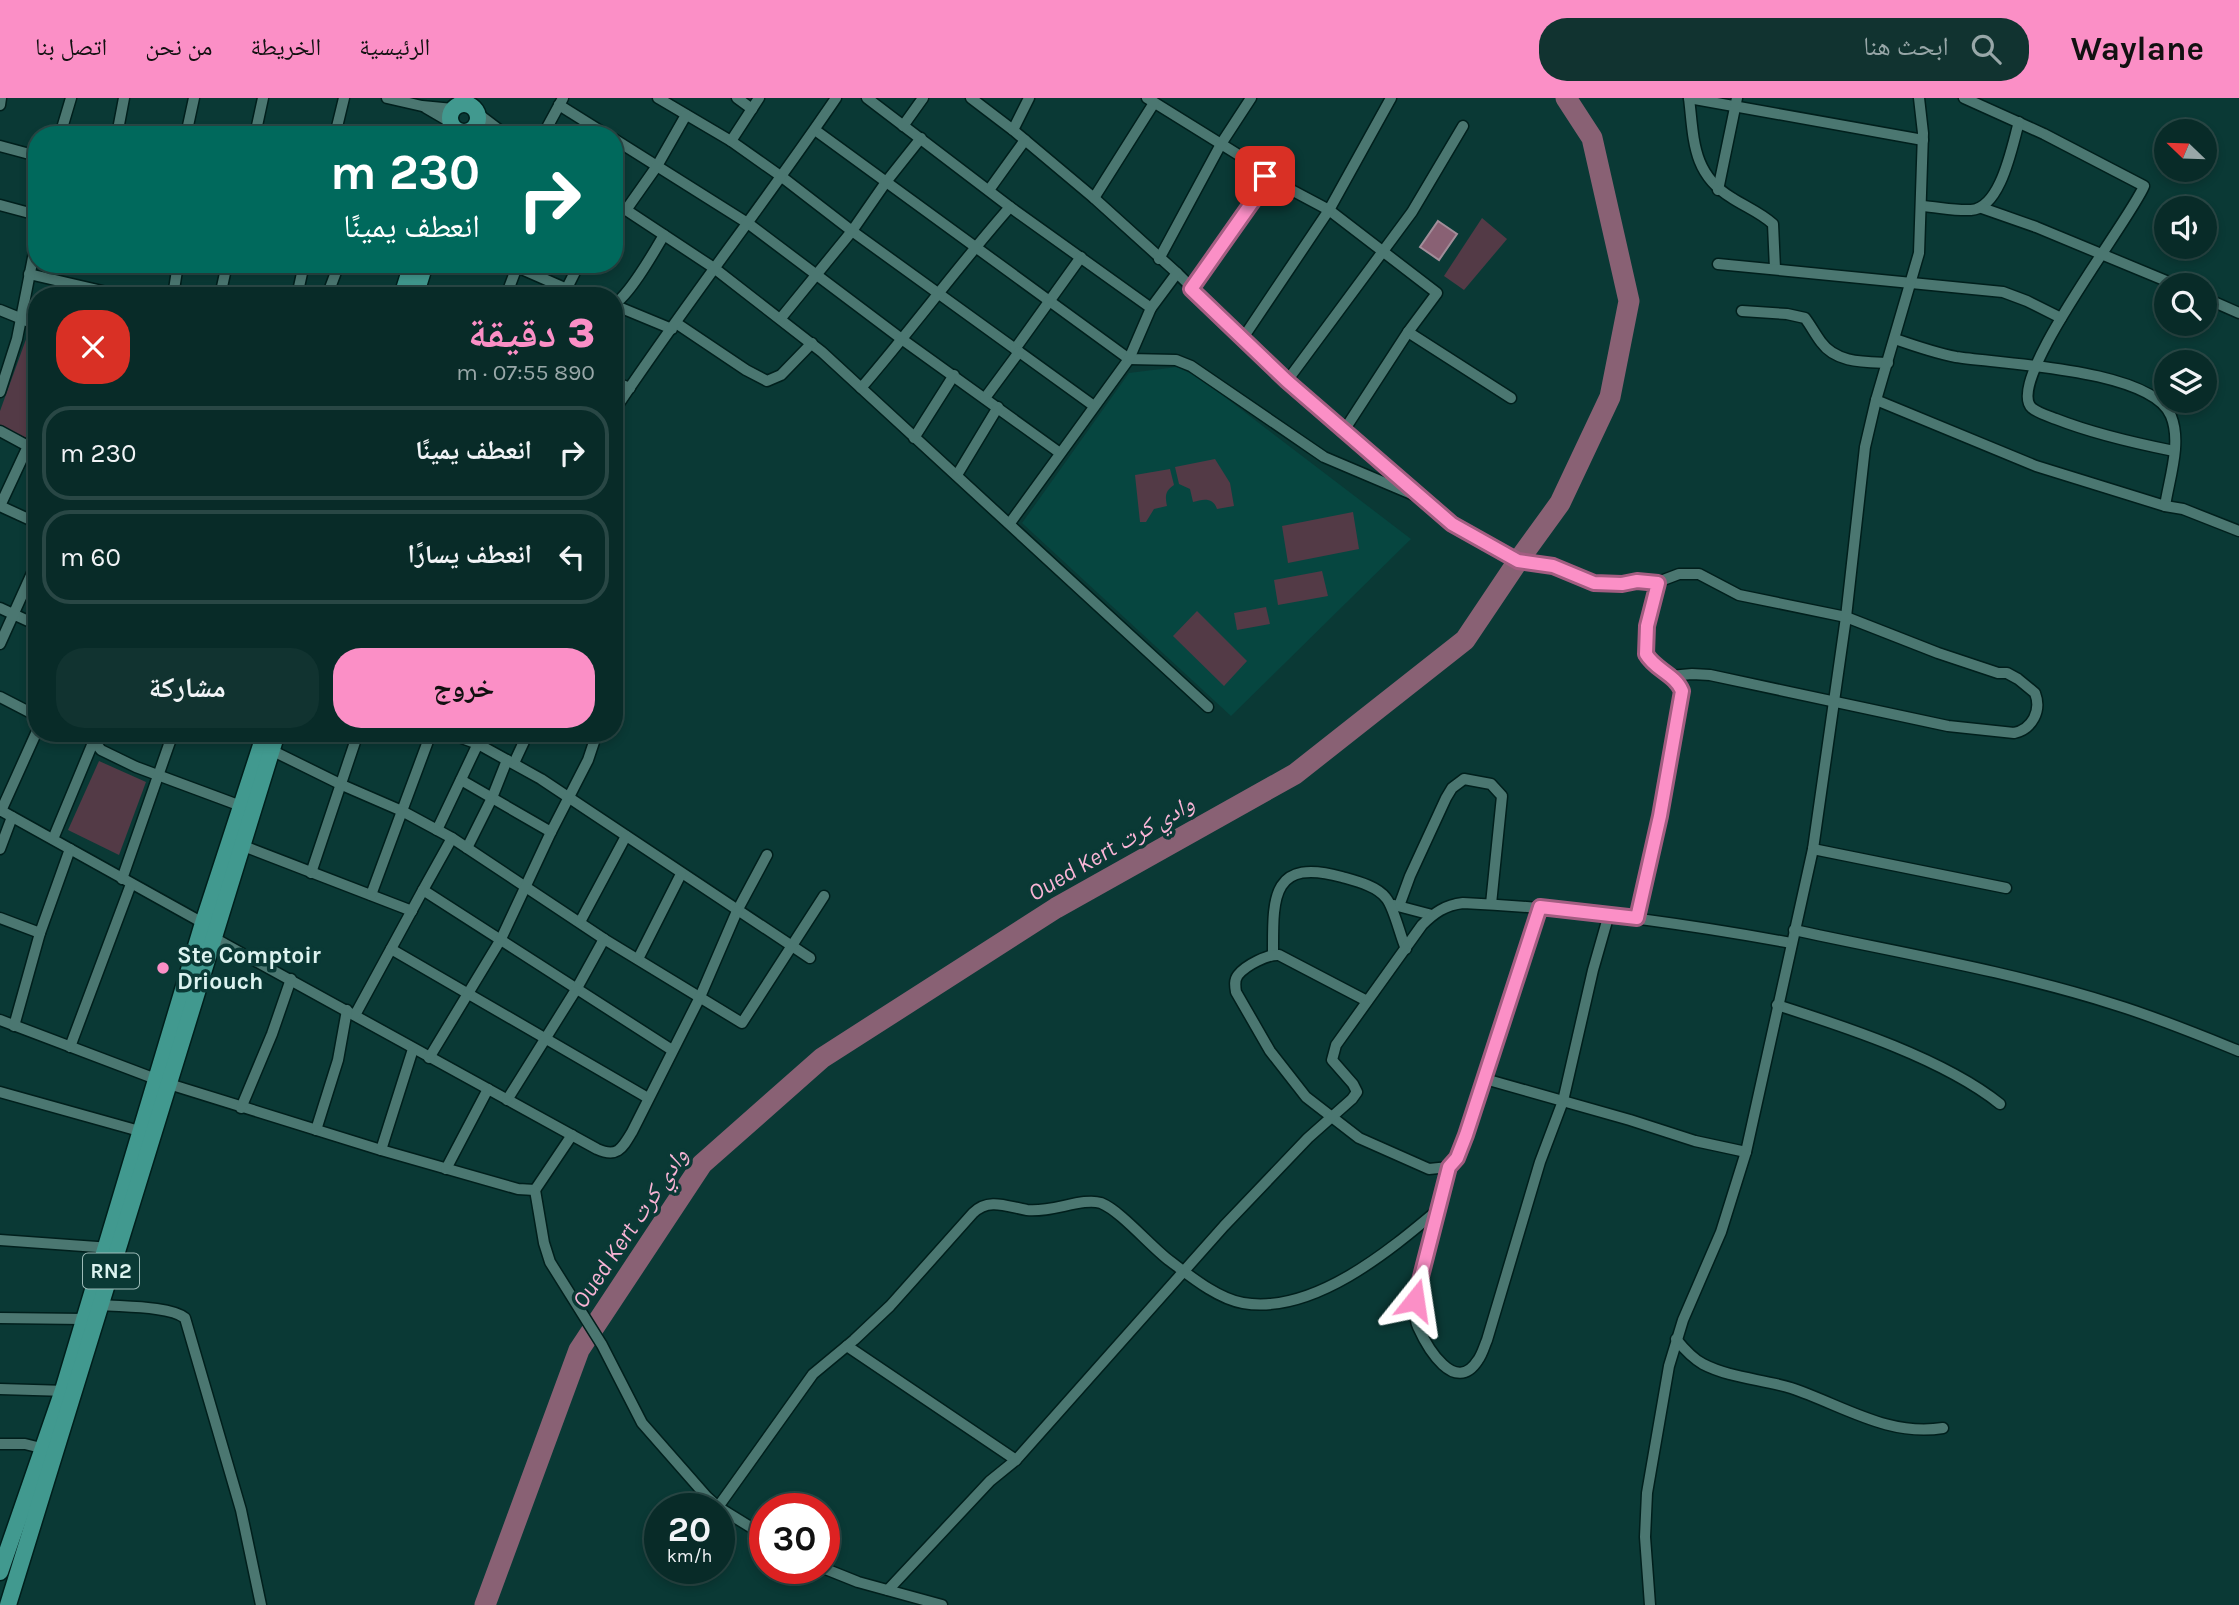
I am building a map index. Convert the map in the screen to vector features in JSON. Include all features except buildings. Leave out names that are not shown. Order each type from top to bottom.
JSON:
[{"type":"main road","name":"RN2","points":[[69,1391],[85,1319],[148,1133],[241,806],[262,742]]},
{"type":"main road","name":"RN2","points":[[207,930],[241,845],[273,742]]},
{"type":"main road","name":"RN2","points":[[6,1601],[49,1450],[102,1305],[111,1248]]},
{"type":"main road","name":"RN2","points":[[0,1572],[49,1450]]},
{"type":"street","points":[[0,105],[1,98]]},
{"type":"street","points":[[63,126],[71,98]]},
{"type":"street","points":[[119,126],[124,98]]},
{"type":"street","points":[[188,126],[194,98]]},
{"type":"street","points":[[257,126],[263,98]]},
{"type":"street","points":[[337,126],[344,98]]},
{"type":"street","points":[[387,98],[408,100],[486,126]]},
{"type":"street","points":[[658,98],[731,141],[782,177],[852,231],[1094,406]]},
{"type":"street","points":[[737,98],[752,109]]},
{"type":"street","points":[[731,141],[759,98]]},
{"type":"street","points":[[623,398],[714,268],[749,225],[836,98]]},
{"type":"street","points":[[867,98],[1010,207],[1151,308]]},
{"type":"street","points":[[903,126],[923,98]]},
{"type":"street","points":[[971,98],[1094,198],[1177,273],[1287,381],[1452,524],[1518,561],[1553,566],[1594,583],[1658,583],[1679,574],[1699,574],[1740,595],[1846,617],[1938,653],[2014,676],[2035,693],[2037,707],[2029,726],[2014,733],[1948,726],[1710,675],[1670,676]]},
{"type":"street","points":[[1013,130],[1029,98]]},
{"type":"street","points":[[1159,259],[1221,144],[1251,98]]},
{"type":"street","points":[[1243,338],[1329,210],[1391,98]]},
{"type":"street","points":[[1775,269],[1773,224],[1765,216],[1718,190],[1699,165],[1689,98],[1737,103],[1923,140]]},
{"type":"street","points":[[1650,1605],[1645,1537],[1647,1493],[1668,1366],[1676,1339],[1721,1232],[1746,1152],[1776,1005],[1813,849],[1846,617],[1865,447],[1919,253],[1923,140],[1919,98]]},
{"type":"street","points":[[1964,98],[2019,122],[2144,186],[2124,222],[2060,318],[2035,365],[2027,394],[2031,408],[2069,424],[2174,451]]},
{"type":"street","points":[[1094,198],[1151,100],[1250,162],[1265,176],[1329,210],[1437,293],[1408,332],[1345,429]]},
{"type":"street","points":[[548,126],[561,102],[594,126]]},
{"type":"street","points":[[1718,190],[1737,103]]},
{"type":"street","points":[[626,210],[657,166],[686,115]]},
{"type":"street","points":[[1982,208],[2001,180],[2019,122]]},
{"type":"street","points":[[1287,381],[1412,212],[1463,126]]},
{"type":"street","points":[[815,130],[1129,359],[1176,360],[1198,369],[1324,457],[1426,500]]},
{"type":"street","points":[[781,318],[814,274],[852,231],[920,138]]},
{"type":"street","points":[[989,190],[1024,139]]},
{"type":"street","points":[[623,145],[749,225],[1060,453]]},
{"type":"street","points":[[0,146],[28,154]]},
{"type":"street","points":[[1191,289],[1253,201],[1265,176]]},
{"type":"street","points":[[0,205],[28,213]]},
{"type":"street","points":[[1922,206],[1972,210],[1982,208],[2154,276]]},
{"type":"street","points":[[861,388],[1010,207]]},
{"type":"street","points":[[623,208],[714,268],[812,343],[1208,707]]},
{"type":"street","points":[[623,297],[664,236]]},
{"type":"street","points":[[985,398],[1081,257]]},
{"type":"street","points":[[1718,264],[2003,292],[2060,318]]},
{"type":"street","points":[[530,273],[555,287]]},
{"type":"street","points":[[1010,523],[1129,359],[1151,308],[1177,273]]},
{"type":"street","points":[[0,392],[4,366],[22,319],[29,274],[85,287]]},
{"type":"street","points":[[2217,303],[2239,313]]},
{"type":"street","points":[[623,307],[674,326],[759,379],[767,380],[781,375],[812,343]]},
{"type":"street","points":[[0,310],[28,321]]},
{"type":"street","points":[[1742,311],[1776,312],[1805,318],[1821,343],[1832,354],[1857,361],[1888,363]]},
{"type":"street","points":[[1408,332],[1511,398]]},
{"type":"street","points":[[1895,339],[1955,356],[2035,365],[2103,377],[2153,397],[2166,406],[2173,420],[2174,451],[2165,506]]},
{"type":"street","points":[[914,438],[954,375]]},
{"type":"street","points":[[623,385],[630,387]]},
{"type":"street","points":[[1876,400],[2036,466],[2165,506],[2183,509],[2239,531]]},
{"type":"street","points":[[957,475],[998,407]]},
{"type":"street","points":[[0,431],[28,446]]},
{"type":"street","points":[[28,455],[0,506],[28,519]]},
{"type":"street","points":[[0,644],[28,583]]},
{"type":"street","points":[[1637,918],[1683,696],[1681,687],[1655,666],[1646,654],[1647,626],[1658,583]]},
{"type":"street","points":[[0,608],[28,621]]},
{"type":"street","points":[[0,697],[28,711]]},
{"type":"street","points":[[32,742],[1,810],[413,1049],[608,1154],[615,1153],[625,1143],[700,998],[737,911],[766,855]]},
{"type":"street","points":[[53,839],[94,742]]},
{"type":"street","points":[[98,742],[101,750],[241,806]]},
{"type":"street","points":[[70,1047],[127,881],[170,742]]},
{"type":"street","points":[[311,873],[355,742]]},
{"type":"street","points":[[371,895],[428,742]]},
{"type":"street","points":[[473,742],[569,797],[810,958]]},
{"type":"street","points":[[467,848],[522,742]]},
{"type":"street","points":[[429,1058],[501,939],[595,742]]},
{"type":"street","points":[[437,830],[478,744]]},
{"type":"street","points":[[271,750],[402,811],[452,838],[604,939],[742,1023],[824,895]]},
{"type":"street","points":[[1406,949],[1394,905],[1446,798],[1452,788],[1464,779],[1491,784],[1502,796],[1491,904]]},
{"type":"street","points":[[461,780],[551,832]]},
{"type":"street","points":[[0,849],[12,817]]},
{"type":"street","points":[[580,922],[626,836]]},
{"type":"street","points":[[316,1130],[351,1013],[391,949],[452,838]]},
{"type":"street","points":[[241,845],[412,911]]},
{"type":"street","points":[[14,1026],[40,933],[70,849]]},
{"type":"street","points":[[1813,849],[2006,888]]},
{"type":"street","points":[[1273,955],[1273,904],[1284,883],[1298,872],[1320,872],[1353,881],[1380,892],[1394,905],[1432,915]]},
{"type":"street","points":[[638,959],[681,874]]},
{"type":"street","points":[[423,890],[672,1050]]},
{"type":"street","points":[[888,1590],[990,1481],[1016,1460],[1183,1271],[1308,1138],[1352,1099],[1357,1092],[1353,1084],[1332,1060],[1336,1045],[1422,925],[1432,915],[1450,905],[1540,907],[1637,918],[1791,943]]},
{"type":"street","points":[[1540,907],[1485,1079],[1457,1158],[1449,1167],[1415,1300],[1417,1326],[1442,1366],[1461,1373],[1478,1361],[1487,1340],[1540,1162],[1563,1101],[1593,970],[1609,914]]},
{"type":"street","points":[[0,918],[40,933]]},
{"type":"street","points":[[1794,930],[2071,992],[2146,1015],[2239,1051]]},
{"type":"street","points":[[507,1100],[577,988],[604,939]]},
{"type":"street","points":[[391,949],[648,1098]]},
{"type":"street","points":[[1367,1001],[1294,962],[1273,955],[1238,974],[1234,983],[1236,992],[1270,1051],[1306,1097],[1359,1138],[1429,1169],[1449,1167]]},
{"type":"street","points":[[240,1108],[272,1034],[291,979]]},
{"type":"street","points":[[1776,1005],[1814,1017],[1936,1066],[1976,1086],[2000,1104]]},
{"type":"street","points":[[0,1020],[240,1108],[446,1169],[518,1189],[535,1190]]},
{"type":"street","points":[[381,1150],[413,1049]]},
{"type":"street","points":[[1485,1079],[1695,1141],[1746,1152]]},
{"type":"street","points":[[446,1169],[488,1089]]},
{"type":"street","points":[[0,1092],[148,1133]]},
{"type":"street","points":[[572,1135],[535,1190],[550,1262],[602,1345],[642,1423],[704,1493]]},
{"type":"street","points":[[728,1493],[813,1374],[890,1306],[979,1207],[987,1204],[1037,1211],[1098,1202],[1112,1210],[1183,1271],[1219,1293],[1241,1303],[1265,1304],[1285,1302],[1324,1289],[1359,1270],[1398,1243],[1439,1209]]},
{"type":"street","points":[[0,1240],[111,1248]]},
{"type":"street","points":[[102,1305],[163,1311],[180,1314],[185,1318],[241,1510],[261,1605]]},
{"type":"street","points":[[0,1318],[85,1319]]},
{"type":"street","points":[[1676,1339],[1692,1357],[1716,1369],[1790,1388],[1896,1428],[1944,1428]]},
{"type":"street","points":[[847,1346],[1016,1460]]},
{"type":"street","points":[[0,1389],[69,1391]]},
{"type":"street","points":[[0,1444],[25,1444],[49,1450]]},
{"type":"street","points":[[840,1576],[858,1583],[942,1605]]},
{"type":"shaded area","points":[[1482,218],[1507,239],[1464,290],[1444,276]]},
{"type":"shaded area","points":[[1438,221],[1457,234],[1439,260],[1420,247]]},
{"type":"shaded area","points":[[28,334],[28,439],[0,425],[0,411]]},
{"type":"shaded area","points":[[1177,367],[1200,378],[1411,539],[1231,716],[1022,523],[1129,373]]},
{"type":"shaded area","points":[[1215,459],[1230,483],[1234,506],[1217,509],[1210,501],[1193,502],[1190,489],[1179,484],[1175,467]]},
{"type":"shaded area","points":[[1170,469],[1174,485],[1166,494],[1167,506],[1154,509],[1146,522],[1140,522],[1135,475]]},
{"type":"shaded area","points":[[1353,512],[1359,549],[1288,563],[1282,526]]},
{"type":"shaded area","points":[[1322,571],[1328,596],[1278,605],[1274,580]]},
{"type":"shaded area","points":[[1266,607],[1270,624],[1237,630],[1234,613]]},
{"type":"shaded area","points":[[1197,611],[1247,661],[1224,686],[1173,636]]},
{"type":"shaded area","points":[[99,761],[146,782],[119,855],[68,830]]},
{"type":"waterway","name":"Oued Kert وادي كرت","points":[[485,1605],[579,1350],[702,1164],[822,1058],[1056,908],[1295,774],[1465,640],[1560,503],[1610,397],[1629,301],[1592,138],[1566,98]]},
{"type":"place","name":"Ste Comptoir Driouch","points":[[163,968]]},
{"type":"route","points":[[1265,176],[1253,201],[1191,289],[1287,381],[1452,524],[1518,561],[1553,566],[1594,583],[1658,583],[1647,626],[1646,654],[1655,666],[1681,687],[1683,696],[1637,918],[1540,907],[1466,1135],[1457,1158],[1449,1167],[1415,1300]]}]
